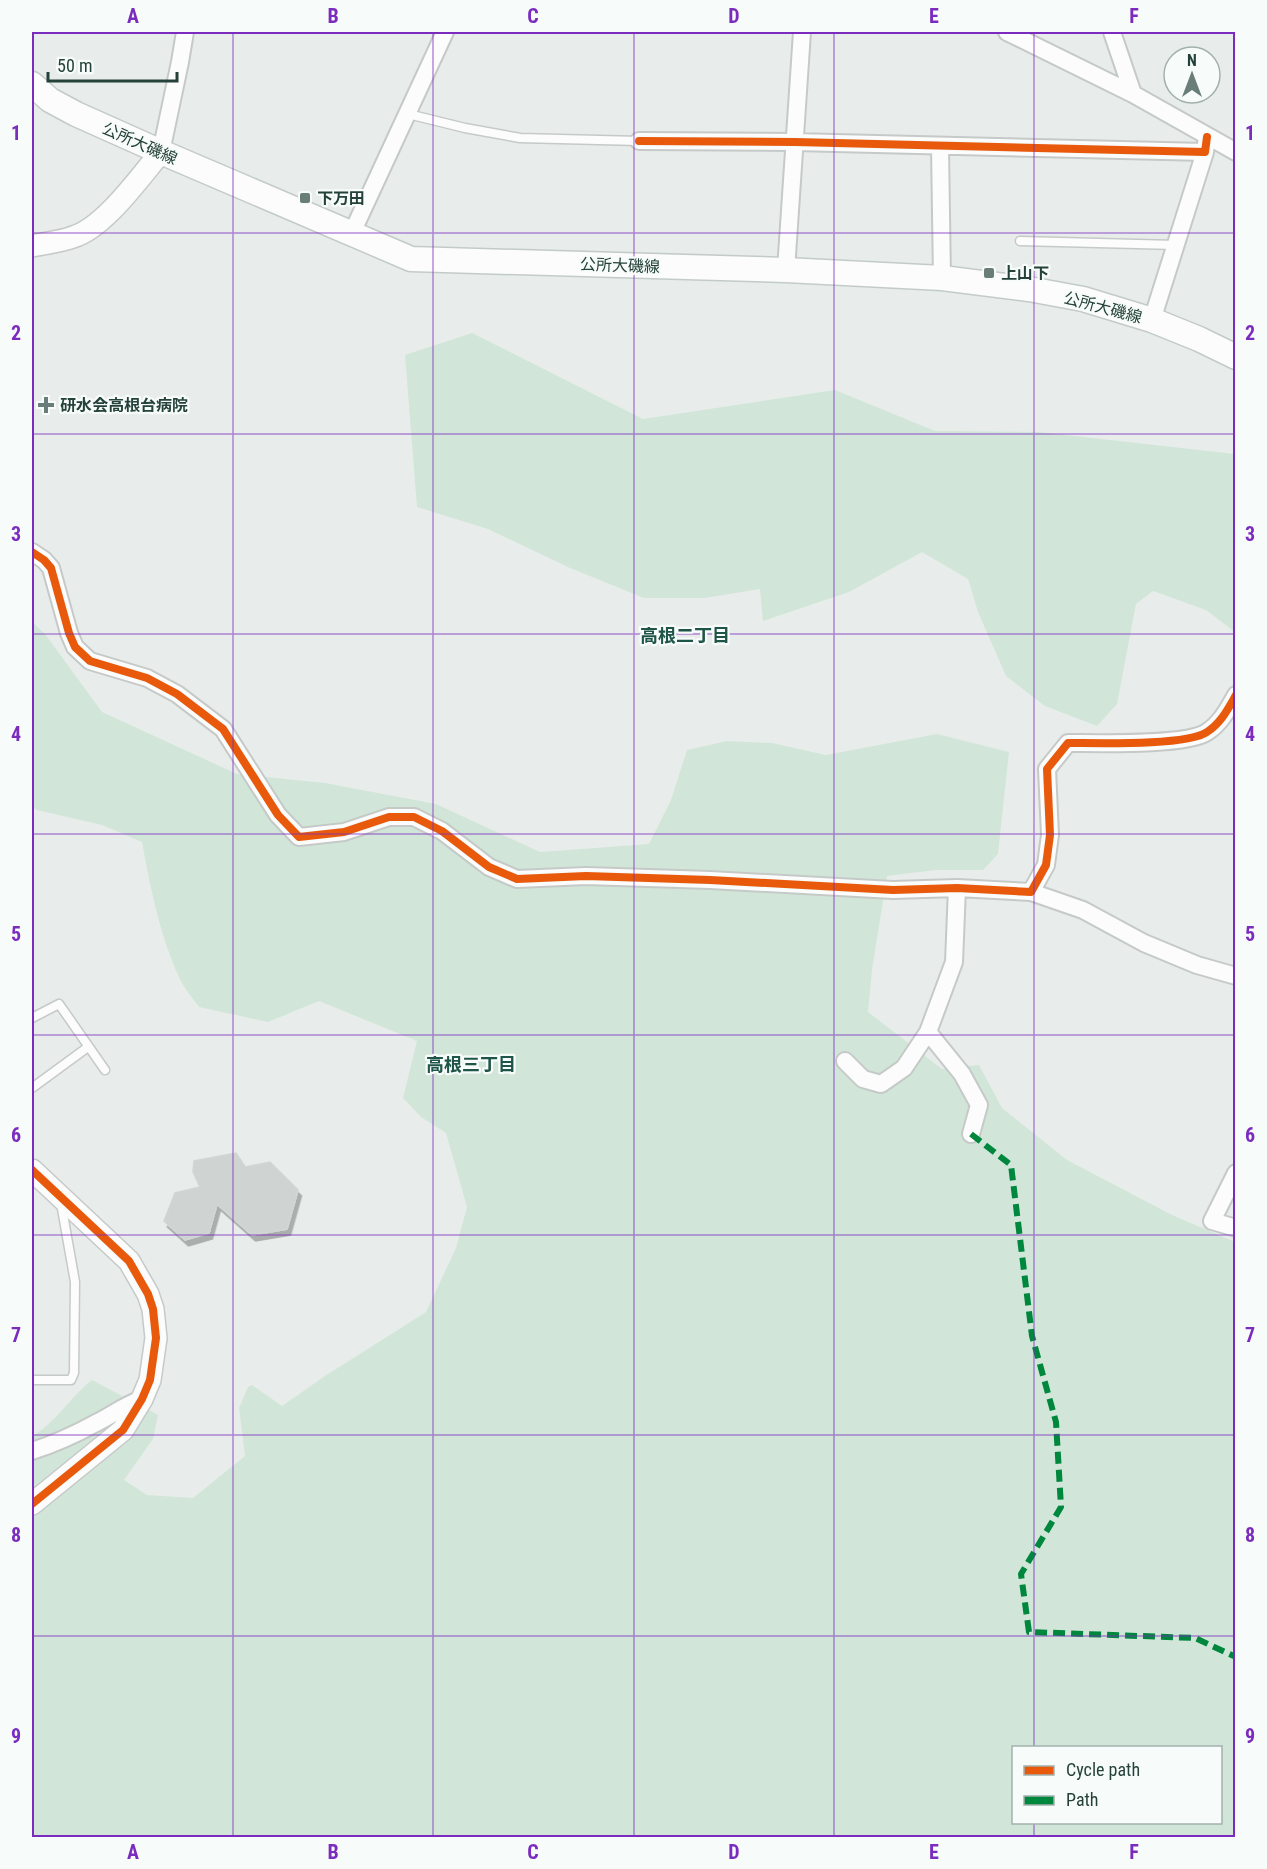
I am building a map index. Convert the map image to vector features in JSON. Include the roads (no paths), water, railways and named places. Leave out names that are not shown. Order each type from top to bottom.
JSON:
[{"type":"main road","name":"公所大磯線","points":[[32,84],[50,100],[76,114],[351,235],[411,258],[786,270],[942,278],[1029,289],[1083,299],[1152,320],[1236,357]]},
{"type":"street","points":[[32,246],[75,237],[96,224],[110,212],[161,153],[185,32]]},
{"type":"street","points":[[351,235],[445,32]]},
{"type":"street","points":[[786,270],[802,32]]},
{"type":"street","points":[[1007,32],[1132,94],[1206,144]]},
{"type":"street","points":[[1112,32],[1132,94]]},
{"type":"street","points":[[639,141],[795,142],[940,147],[1206,144],[1236,152]]},
{"type":"street","points":[[1152,320],[1206,144]]},
{"type":"street","points":[[940,147],[942,278]]},
{"type":"street","points":[[32,552],[51,568],[75,647],[90,661],[147,678],[177,694],[223,729],[278,815],[299,837],[344,832],[389,817],[414,817],[442,831],[489,867],[517,879],[586,876],[892,890],[957,888],[1031,892],[1083,910],[1144,943],[1197,965],[1236,976]]},
{"type":"street","points":[[1031,892],[1046,865],[1050,835],[1047,769],[1068,743],[1178,741],[1206,733],[1223,718],[1236,695]]},
{"type":"street","points":[[845,1061],[863,1079],[881,1084],[904,1068],[928,1032],[954,962],[957,888]]},
{"type":"street","points":[[928,1032],[962,1074],[979,1106],[971,1134]]},
{"type":"street","points":[[32,1170],[129,1261],[148,1294],[153,1309],[156,1338],[150,1380],[142,1399],[123,1430],[32,1504]]},
{"type":"street","points":[[1236,1173],[1212,1221],[1236,1228]]},
{"type":"street","points":[[32,1451],[51,1445],[142,1399]]},
{"type":"lane","points":[[408,114],[520,138],[639,141]]},
{"type":"lane","points":[[1020,241],[1176,245]]},
{"type":"lane","points":[[32,1018],[59,1004],[105,1070]]},
{"type":"lane","points":[[32,1088],[88,1047]]},
{"type":"lane","points":[[32,1380],[71,1380],[74,1372],[75,1282],[60,1195]]},
{"type":"place","name":"下万田","points":[[305,198]]},
{"type":"place","name":"上山下","points":[[989,273]]},
{"type":"place","name":"研水会高根台病院","points":[[46,405]]},
{"type":"district","name":"高根二丁目","points":[[685,636]]},
{"type":"district","name":"高根三丁目","points":[[471,1065]]}]
